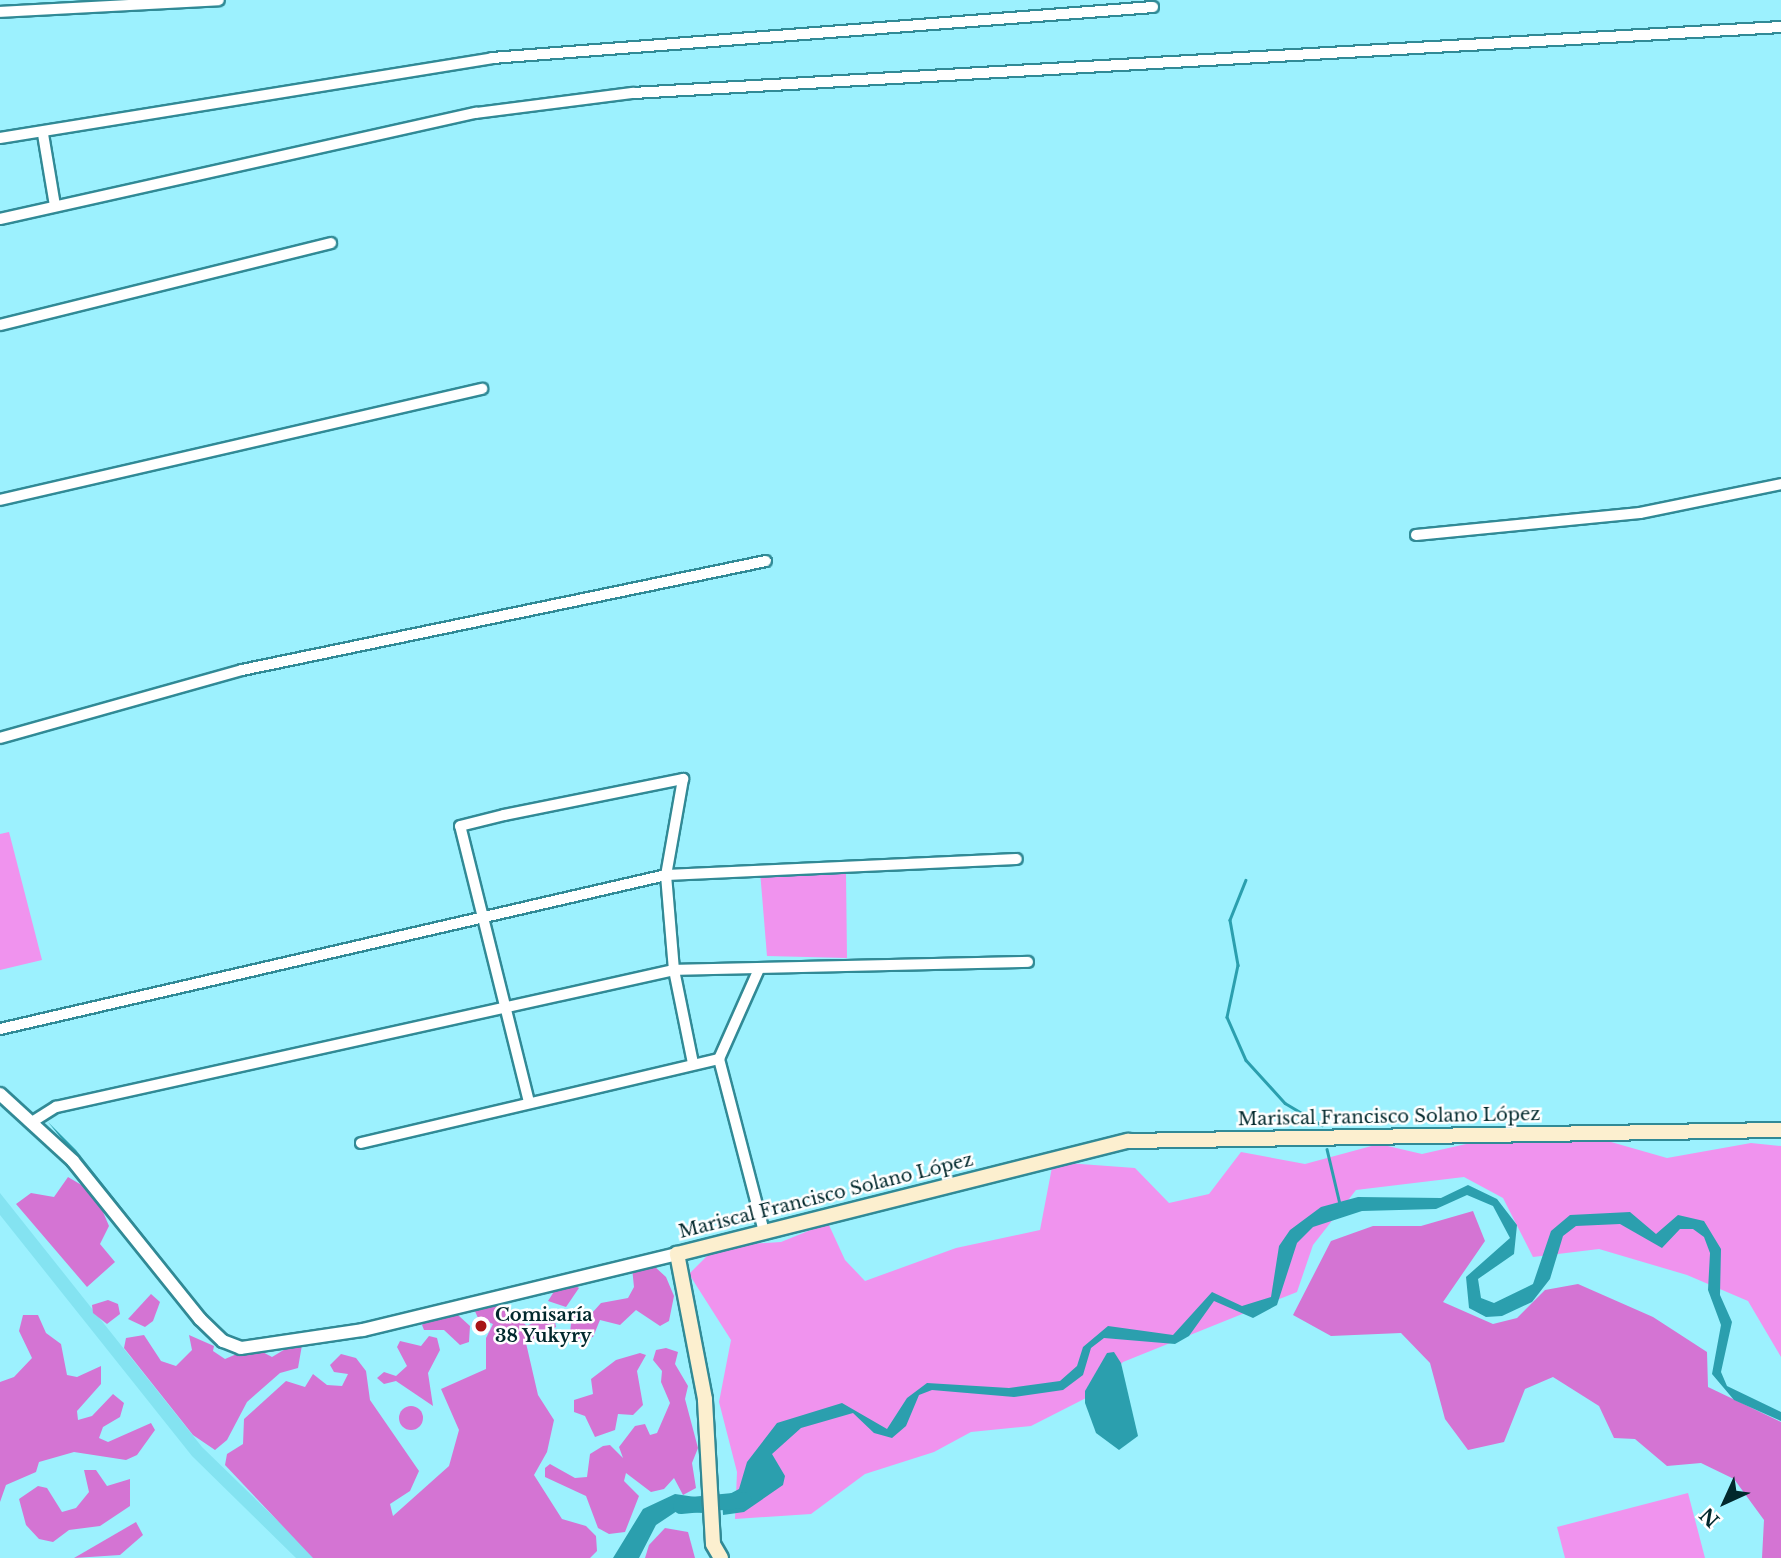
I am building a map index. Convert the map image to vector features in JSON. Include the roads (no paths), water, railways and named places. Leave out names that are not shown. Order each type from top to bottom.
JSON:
[{"type":"main road","name":"Mariscal Francisco Solano López","points":[[677,1254],[1128,1141],[1781,1130]]},
{"type":"main road","points":[[677,1254],[705,1399],[712,1528],[721,1558]]},
{"type":"street","points":[[0,12],[219,0]]},
{"type":"street","points":[[0,138],[43,134],[492,58],[1153,7]]},
{"type":"street","points":[[0,219],[476,113],[633,93],[1781,27]]},
{"type":"street","points":[[43,134],[55,206]]},
{"type":"street","points":[[0,325],[331,243]]},
{"type":"street","points":[[0,500],[482,389]]},
{"type":"street","points":[[1416,535],[1640,513],[1781,484]]},
{"type":"street","points":[[0,738],[242,670],[766,561]]},
{"type":"street","points":[[529,1102],[460,826],[683,779],[666,875],[674,970],[693,1063]]},
{"type":"street","points":[[0,1029],[666,875],[1017,859]]},
{"type":"street","points":[[35,1120],[56,1107],[504,1005],[674,970],[1028,962]]},
{"type":"street","points":[[759,969],[719,1059],[764,1232]]},
{"type":"street","points":[[361,1143],[719,1059]]},
{"type":"street","name":"Mariscal Francisco Solano López","points":[[0,1094],[35,1120],[200,1319],[223,1340],[241,1348],[363,1330],[677,1254]]},
{"type":"waterway","points":[[1246,880],[1230,920],[1238,965],[1227,1017],[1246,1060],[1285,1103],[1322,1125]]},
{"type":"waterway","points":[[1327,1149],[1340,1204]]},
{"type":"waterway","points":[[681,1506],[744,1500]]},
{"type":"place","name":"Comisaría 38 Yukyry","points":[[481,1326]]}]
